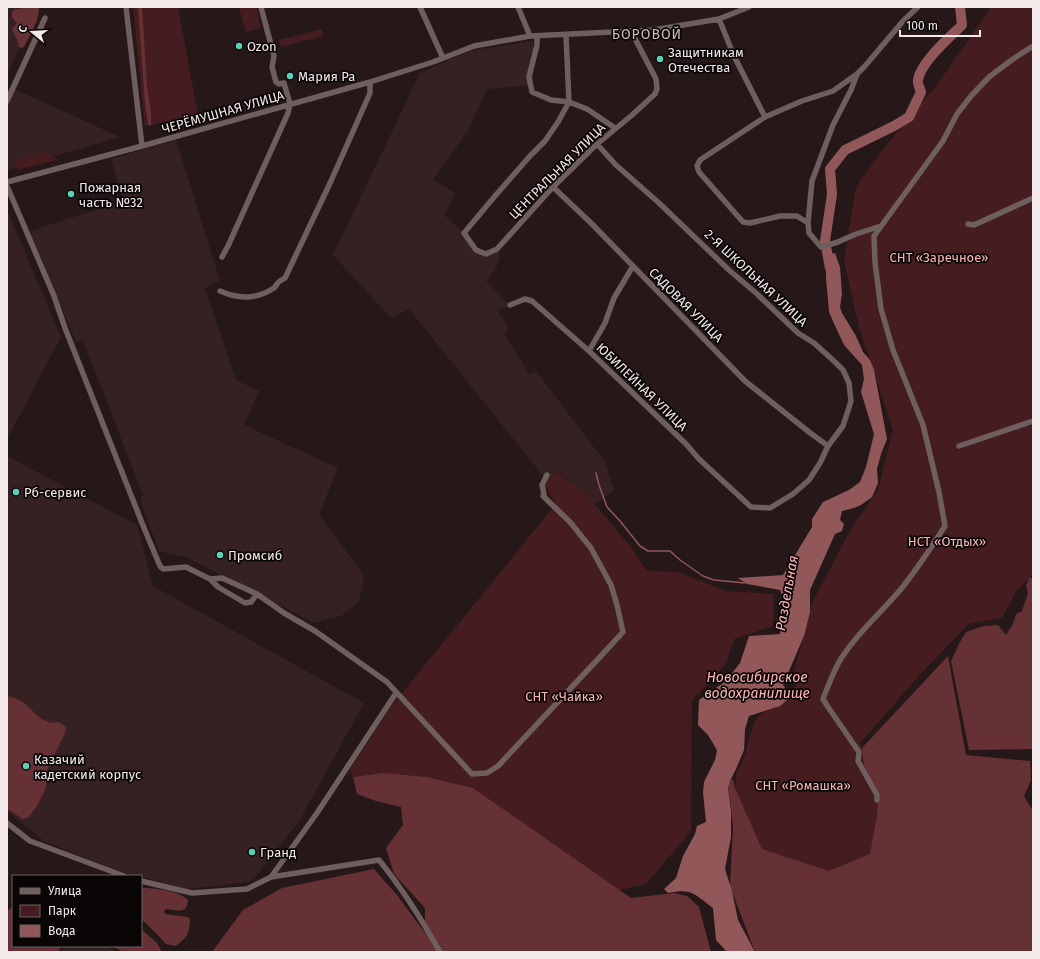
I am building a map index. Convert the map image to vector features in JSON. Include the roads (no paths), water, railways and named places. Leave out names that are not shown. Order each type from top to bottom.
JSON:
[{"type":"street","points":[[126,7],[142,146]]},
{"type":"street","points":[[222,257],[235,232],[288,113],[290,104],[284,83],[279,84],[276,82],[272,65],[274,56],[261,7]]},
{"type":"street","points":[[420,7],[443,58]]},
{"type":"street","points":[[518,7],[530,36]]},
{"type":"street","name":"ЧЕРЁМУШНАЯ УЛИЦА","points":[[7,182],[370,82],[474,46],[530,36],[653,30],[718,19],[749,7]]},
{"type":"street","points":[[808,224],[798,216],[780,216],[750,223],[743,222],[699,172],[697,166],[700,160],[765,117],[802,101],[833,90],[857,74],[903,21],[918,7]]},
{"type":"street","points":[[7,101],[44,18]]},
{"type":"street","points":[[718,19],[734,56],[765,117]]},
{"type":"street","name":"ЦЕНТРАЛЬНАЯ УЛИЦА","points":[[569,102],[545,141],[495,196],[464,234],[476,250],[486,254],[497,249],[553,187],[597,144],[655,94],[656,79],[631,31]]},
{"type":"street","points":[[566,35],[569,102]]},
{"type":"street","points":[[537,36],[537,45],[529,77],[532,92],[551,100],[569,102],[587,109],[615,128]]},
{"type":"street","points":[[877,800],[877,794],[858,761],[859,752],[823,699],[839,662],[853,642],[901,590],[922,563],[945,526],[939,492],[923,425],[893,350],[881,309],[875,262],[874,236],[943,141],[957,114],[971,96],[989,77],[1033,46]]},
{"type":"street","points":[[857,74],[851,90],[833,125],[812,181],[808,224],[809,233],[821,247],[881,226]]},
{"type":"street","points":[[220,291],[230,296],[251,298],[275,288],[280,281],[285,278],[331,181],[370,93],[370,82]]},
{"type":"street","name":"2-Я ШКОЛЬНАЯ УЛИЦА","points":[[597,144],[616,166],[659,202],[730,271],[756,293],[798,333],[814,343],[835,362],[843,370],[849,383],[851,401],[843,426],[828,446],[820,463],[809,480],[793,494],[770,508],[751,507]]},
{"type":"street","points":[[7,186],[54,296],[70,341],[160,566],[163,569],[186,566],[210,578],[218,588],[246,603],[251,602],[257,594]]},
{"type":"street","name":"САДОВАЯ УЛИЦА","points":[[553,187],[592,224],[746,381],[828,446]]},
{"type":"street","points":[[968,224],[974,224],[1033,198]]},
{"type":"street","points":[[589,351],[605,323],[614,298],[633,266]]},
{"type":"street","name":"ЮБИЛЕЙНАЯ УЛИЦА","points":[[510,305],[525,299],[532,301],[589,351],[686,444],[699,459],[751,507]]},
{"type":"street","points":[[959,446],[1033,421]]},
{"type":"street","points":[[210,578],[222,578],[257,594],[284,613],[328,640],[387,682],[472,774],[487,773],[498,766],[623,632],[611,585],[591,548],[570,522],[543,496],[542,485],[547,475]]},
{"type":"street","points":[[272,878],[396,693]]},
{"type":"street","points":[[7,822],[30,841],[121,875]]},
{"type":"street","points":[[142,881],[192,893],[247,888],[272,878],[379,860],[393,877],[440,952]]},
{"type":"water","name":"Новосибирское водохранилище","points":[[835,253],[840,267],[842,294],[840,307],[863,352],[870,360],[874,370],[887,439],[877,469],[878,483],[872,497],[861,505],[842,511],[840,520],[844,524],[842,531],[835,534],[810,590],[810,612],[804,636],[783,685],[788,692],[787,700],[780,706],[749,716],[745,729],[744,750],[728,788],[731,811],[731,837],[725,869],[732,891],[738,920],[755,952],[727,952],[716,940],[713,908],[692,893],[682,891],[668,893],[664,889],[676,878],[683,856],[695,834],[697,826],[706,822],[703,793],[704,782],[715,760],[717,750],[708,735],[698,725],[699,700],[726,681],[740,663],[749,636],[780,634],[781,617],[789,611],[780,590],[747,584],[738,578],[783,575],[812,527],[812,519],[823,502],[849,490],[860,482],[866,467],[874,434],[861,392],[864,379],[862,365],[844,345],[829,312],[826,264],[828,255]]},
{"type":"waterway","name":"Раздельная","points":[[830,268],[825,241],[832,194],[830,169],[845,150],[909,117],[921,92],[918,82],[920,73],[924,66],[936,51],[962,25],[960,7]]},
{"type":"waterway","points":[[596,473],[607,507],[640,546],[648,551],[670,551],[703,576],[714,580],[745,583]]},
{"type":"place","name":"Ozon","points":[[239,46]]},
{"type":"place","name":"Защитникам Отечества","points":[[660,59]]},
{"type":"place","name":"Мария Ра","points":[[290,76]]},
{"type":"place","name":"Пожарная часть №32","points":[[71,194]]},
{"type":"place","name":"Рб-сервис","points":[[16,492]]},
{"type":"place","name":"Промсиб","points":[[220,555]]},
{"type":"place","name":"Казачий кадетский корпус","points":[[26,766]]},
{"type":"place","name":"Гранд","points":[[252,852]]},
{"type":"district","name":"БОРОВОЙ","points":[[647,34]]},
{"type":"park label","name":"СНТ «Заречное»","points":[[939,257]]},
{"type":"park label","name":"НСТ «Отдых»","points":[[947,541]]},
{"type":"park label","name":"СНТ «Чайка»","points":[[564,696]]},
{"type":"park label","name":"СНТ «Ромашка»","points":[[803,785]]}]
